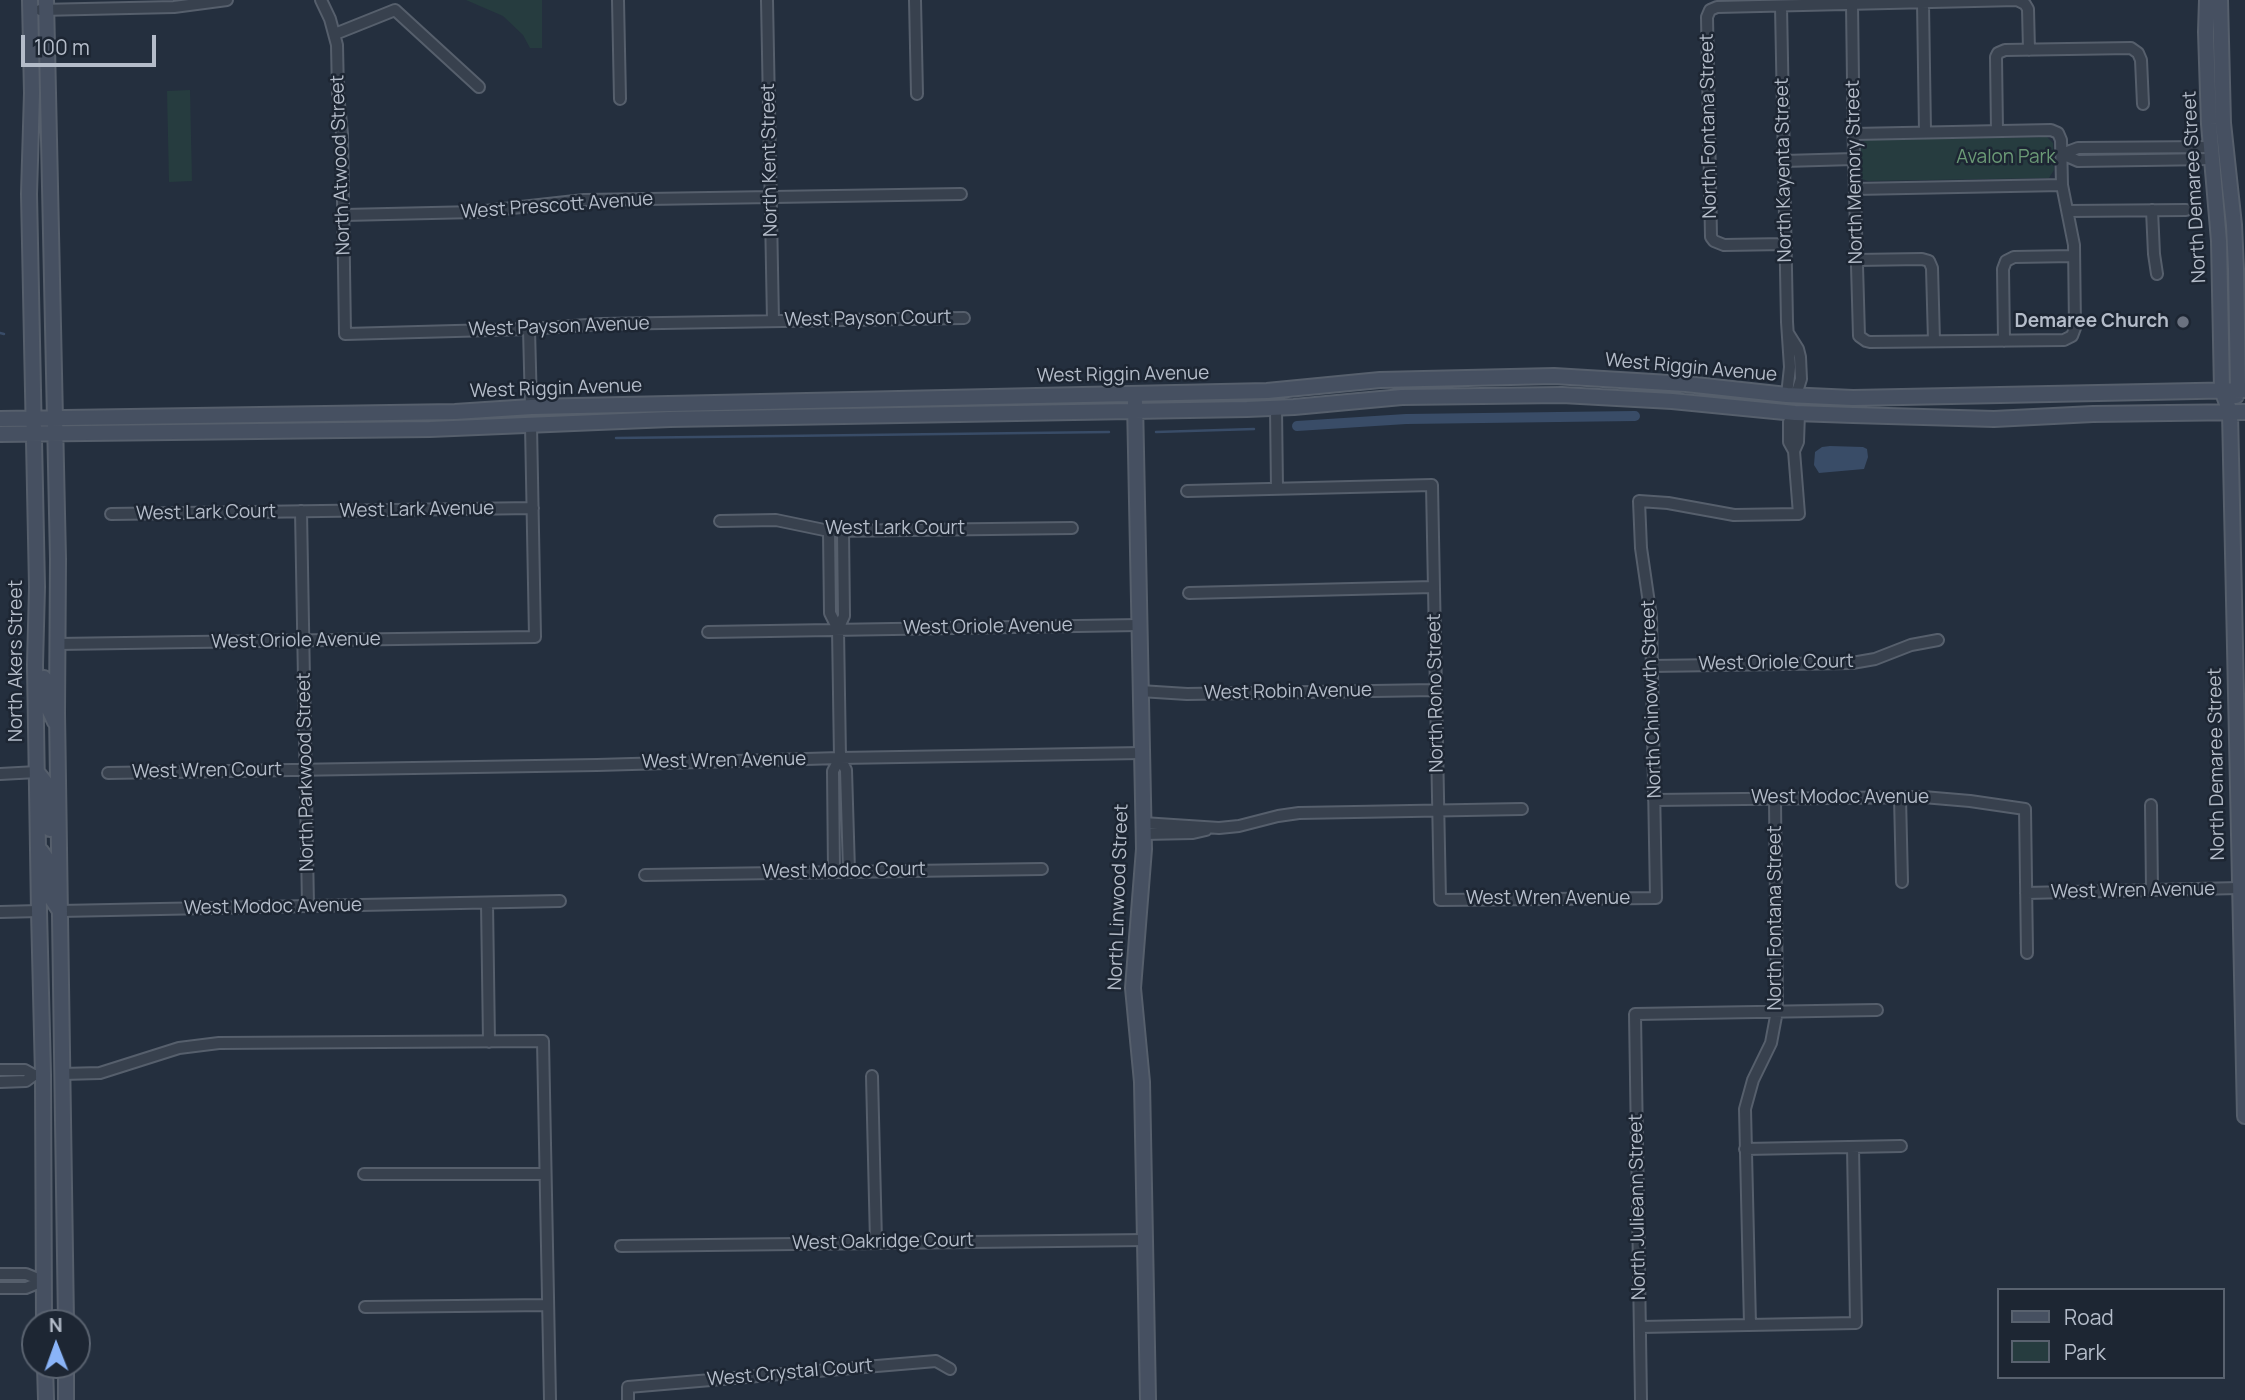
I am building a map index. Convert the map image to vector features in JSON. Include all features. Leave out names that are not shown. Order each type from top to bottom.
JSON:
[{"type":"main road","name":"North Demaree Street","points":[[2207,0],[2211,153],[2219,241],[2222,390],[2238,412]]},
{"type":"main road","name":"North Demaree Street","points":[[2220,0],[2225,151],[2234,225],[2241,390],[2238,412],[2239,888],[2243,952],[2245,1116]]},
{"type":"main road","name":"North Akers Street","points":[[30,5],[32,93],[29,194],[37,587],[37,772],[42,989],[39,1075],[44,1309]]},
{"type":"main road","name":"North Akers Street","points":[[46,5],[58,569],[65,1309]]},
{"type":"main road","points":[[2208,79],[2214,89],[2217,141],[2225,151]]},
{"type":"main road","points":[[2211,153],[2218,160],[2225,210],[2234,225]]},
{"type":"main road","name":"West Riggin Avenue","points":[[0,419],[455,412],[531,407],[1267,391],[1380,380],[1555,376],[1686,384],[1792,395],[1912,398],[2241,390]]},
{"type":"main road","name":"North Linwood Street","points":[[1135,394],[1143,883],[1133,988],[1142,1082],[1149,1400]]},
{"type":"main road","name":"West Riggin Avenue","points":[[0,434],[399,430],[682,419],[1276,408],[1409,397],[1562,395],[1672,401],[1797,413],[1994,419],[2093,414],[2238,412]]},
{"type":"main road","points":[[1672,401],[1698,395],[1781,401],[1788,400],[1792,395]]},
{"type":"main road","points":[[1797,413],[1798,409],[1808,406],[1887,406],[1912,398]]},
{"type":"main road","points":[[531,425],[537,418],[547,414],[639,410],[654,404]]},
{"type":"main road","points":[[399,430],[424,422],[522,415],[530,412],[531,407]]},
{"type":"main road","points":[[36,645],[43,656],[48,707],[58,726]]},
{"type":"main road","points":[[37,772],[48,786],[50,830],[59,857]]},
{"type":"main road","points":[[38,847],[46,858],[48,893],[60,911]]},
{"type":"main road","points":[[42,989],[52,1005],[54,1069],[62,1074]]},
{"type":"main road","points":[[39,1075],[52,1079],[55,1134],[63,1141]]},
{"type":"main road","points":[[43,1281],[53,1282],[58,1287],[62,1309]]},
{"type":"main road","points":[[45,1379],[46,1400]]},
{"type":"main road","points":[[66,1379],[66,1400]]},
{"type":"street","points":[[30,5],[174,8],[227,0]]},
{"type":"street","name":"North Atwood Street","points":[[321,0],[335,34],[342,134],[345,334]]},
{"type":"street","points":[[618,0],[620,99]]},
{"type":"street","name":"North Kent Street","points":[[767,0],[773,321]]},
{"type":"street","points":[[915,0],[917,94]]},
{"type":"street","points":[[1781,6],[2017,0],[2025,4],[2029,14],[2029,50]]},
{"type":"street","points":[[1923,3],[1925,132]]},
{"type":"street","name":"North Memory Street","points":[[1852,4],[1858,332],[1861,339],[1871,342],[1934,341]]},
{"type":"street","name":"North Fontana Street","points":[[1781,6],[1717,7],[1710,10],[1707,18],[1710,233],[1714,241],[1724,245],[1785,244]]},
{"type":"street","name":"North Kayenta Street","points":[[1781,6],[1788,333],[1795,357],[1790,367],[1792,395]]},
{"type":"street","points":[[335,34],[395,10],[479,87]]},
{"type":"street","points":[[1997,131],[1996,61],[1998,53],[2005,50],[2126,48],[2136,51],[2141,60],[2143,104]]},
{"type":"street","points":[[1854,134],[1997,131],[2058,133],[2062,154],[2062,185],[2074,256],[2075,328],[2072,337],[2064,340],[1934,341],[1932,268],[1929,261],[1856,260]]},
{"type":"street","points":[[2062,154],[2078,148],[2211,153]]},
{"type":"street","points":[[2120,149],[2120,161]]},
{"type":"street","points":[[2062,154],[2078,162],[2211,153]]},
{"type":"street","points":[[1784,161],[1854,159]]},
{"type":"street","points":[[1855,189],[2062,185]]},
{"type":"street","name":"West Prescott Avenue","points":[[344,215],[476,212],[583,200],[961,194]]},
{"type":"street","points":[[2068,211],[2186,209]]},
{"type":"street","points":[[2152,210],[2157,274]]},
{"type":"street","points":[[2004,341],[2003,269],[2006,261],[2014,257],[2074,256]]},
{"type":"street","name":"West Payson Court","points":[[773,321],[964,318]]},
{"type":"street","name":"West Payson Avenue","points":[[345,334],[773,321]]},
{"type":"street","points":[[529,329],[531,407]]},
{"type":"street","points":[[1187,491],[1277,489],[1276,408]]},
{"type":"street","name":"North Chinowth Street","points":[[1656,898],[1650,601],[1641,548],[1639,501],[1668,503],[1726,514],[1799,513],[1794,451],[1789,442],[1790,422],[1797,413]]},
{"type":"street","points":[[531,425],[533,508]]},
{"type":"street","name":"North Rono Street","points":[[1277,489],[1432,485],[1440,900]]},
{"type":"street","name":"West Oriole Avenue","points":[[57,645],[535,637],[533,508]]},
{"type":"street","name":"West Lark Avenue","points":[[301,511],[533,508]]},
{"type":"street","name":"West Lark Court","points":[[111,514],[301,511]]},
{"type":"street","name":"North Parkwood Street","points":[[301,511],[308,906]]},
{"type":"street","name":"West Lark Court","points":[[720,521],[776,520],[829,531],[1072,528]]},
{"type":"street","points":[[829,531],[830,613],[838,629]]},
{"type":"street","points":[[843,531],[844,616],[838,629],[840,758],[846,770],[849,871]]},
{"type":"street","points":[[1189,593],[1433,587]]},
{"type":"street","name":"West Oriole Avenue","points":[[838,629],[1139,625]]},
{"type":"street","points":[[708,632],[838,629]]},
{"type":"street","name":"West Oriole Court","points":[[1652,666],[1852,663],[1938,640]]},
{"type":"street","name":"West Robin Avenue","points":[[1140,691],[1187,694],[1435,690]]},
{"type":"street","name":"West Wren Avenue","points":[[306,769],[1142,753]]},
{"type":"street","points":[[834,871],[833,771],[840,758]]},
{"type":"street","name":"West Wren Court","points":[[108,773],[306,769]]},
{"type":"street","points":[[0,774],[37,772]]},
{"type":"street","points":[[1900,797],[1902,882]]},
{"type":"street","name":"West Modoc Avenue","points":[[1654,800],[1900,797],[1959,799],[2025,809],[2026,893]]},
{"type":"street","name":"North Fontana Street","points":[[1750,1325],[1745,1109],[1748,1094],[1771,1043],[1777,1012],[1775,799]]},
{"type":"street","points":[[2151,805],[2152,890]]},
{"type":"street","points":[[1143,828],[1193,833],[1239,826],[1288,814],[1522,809]]},
{"type":"street","name":"West Modoc Court","points":[[645,875],[1042,869]]},
{"type":"street","name":"West Wren Avenue","points":[[2026,893],[2239,888]]},
{"type":"street","points":[[2026,893],[2027,953]]},
{"type":"street","name":"West Wren Avenue","points":[[1440,900],[1656,898]]},
{"type":"street","points":[[489,1042],[487,903],[560,901]]},
{"type":"street","name":"West Modoc Avenue","points":[[60,911],[487,903]]},
{"type":"street","points":[[0,912],[39,911]]},
{"type":"street","points":[[1777,1012],[1877,1010]]},
{"type":"street","name":"North Julieann Street","points":[[1641,1400],[1635,1014],[1777,1012]]},
{"type":"street","points":[[62,1074],[100,1073],[179,1048],[219,1043],[543,1041],[550,1400]]},
{"type":"street","points":[[3,1076],[25,1070],[39,1075]]},
{"type":"street","points":[[872,1076],[876,1242]]},
{"type":"street","points":[[1745,1149],[1901,1146]]},
{"type":"street","points":[[1640,1327],[1856,1323],[1853,1147]]},
{"type":"street","points":[[364,1174],[545,1174]]},
{"type":"street","name":"West Oakridge Court","points":[[621,1246],[1146,1240]]},
{"type":"street","points":[[2,1274],[26,1274],[43,1281],[26,1288],[2,1288],[2,1274]]},
{"type":"street","points":[[365,1307],[548,1305]]},
{"type":"street","name":"West Crystal Court","points":[[628,1400],[628,1387],[936,1361],[950,1369]]},
{"type":"green space","points":[[466,0],[542,0],[542,48],[530,48],[523,35],[503,16]]},
{"type":"green space","points":[[190,90],[192,181],[169,182],[167,91]]},
{"type":"green space","name":"Avalon Park","points":[[2047,137],[2053,143],[2054,170],[2049,178],[1868,181],[1860,175],[1859,147],[1865,140]]},
{"type":"water","points":[[1830,446],[1867,449],[1868,457],[1864,469],[1819,473],[1814,465],[1815,452]]},
{"type":"waterway","points":[[0,333],[4,334]]},
{"type":"waterway","points":[[1297,426],[1406,419],[1635,416]]},
{"type":"waterway","points":[[1156,432],[1254,429]]},
{"type":"waterway","points":[[616,438],[1109,432]]},
{"type":"place","name":"Demaree Church","points":[[2183,322]]}]
